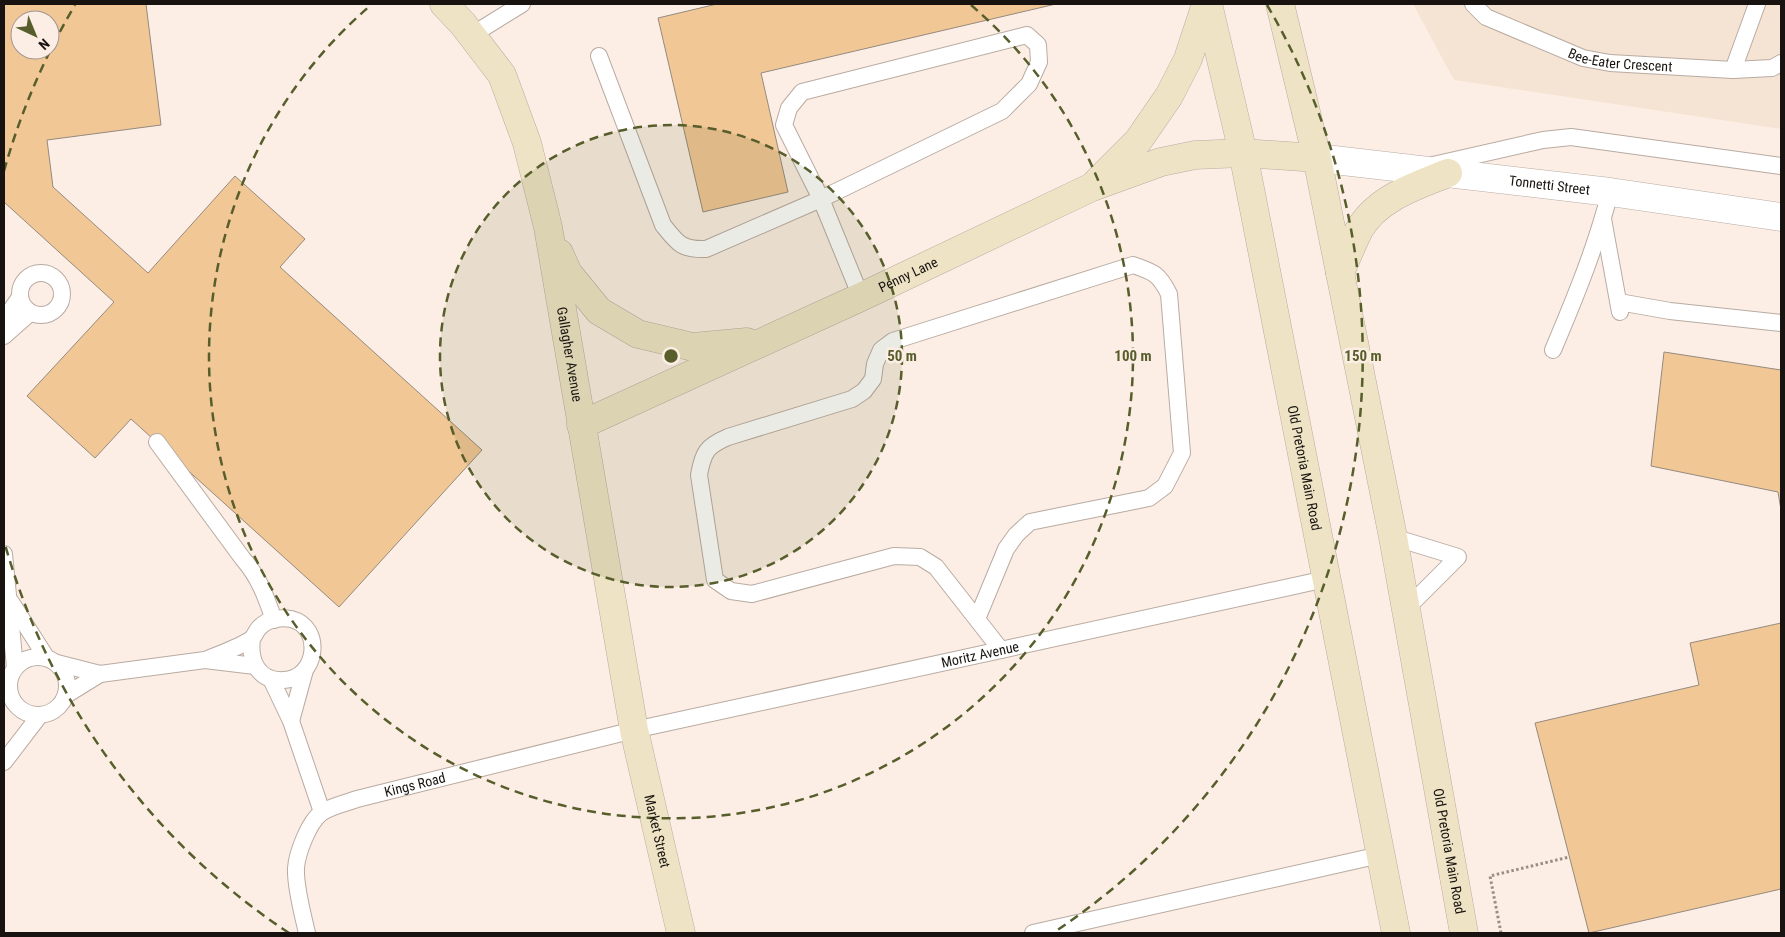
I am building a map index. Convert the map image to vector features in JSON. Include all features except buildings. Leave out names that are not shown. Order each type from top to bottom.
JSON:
[{"type":"main road","name":"Gallagher Avenue","points":[[444,4],[472,35],[502,75],[527,143],[548,227],[634,730]]},
{"type":"main road","name":"Old Pretoria Main Road","points":[[1207,4],[1243,153],[1396,933]]},
{"type":"main road","points":[[1092,187],[1138,141],[1169,96],[1188,59],[1207,4]]},
{"type":"main road","name":"Old Pretoria Main Road","points":[[1280,4],[1317,158],[1393,537],[1464,933]]},
{"type":"main road","name":"Penny Lane","points":[[581,425],[861,297],[1092,187],[1161,162],[1195,156],[1243,153],[1317,158]]},
{"type":"main road","points":[[1340,273],[1360,229],[1377,208],[1400,193],[1448,173]]},
{"type":"main road","points":[[548,227],[568,273],[599,311],[638,334],[694,347],[768,340]]},
{"type":"main road","name":"Market Street","points":[[634,730],[681,933]]},
{"type":"street","name":"Tonnetti Street","points":[[1317,158],[1610,192],[1781,217]]},
{"type":"lane","points":[[472,35],[522,4]]},
{"type":"lane","name":"Bee-Eater Crescent","points":[[1473,4],[1486,17],[1583,58],[1610,64],[1733,70],[1772,68],[1781,63]]},
{"type":"lane","points":[[1733,70],[1757,4]]},
{"type":"lane","points":[[599,56],[663,225],[676,242],[691,250],[706,249],[821,199],[1002,111],[1029,84],[1038,62],[1038,45],[1027,36],[802,92],[788,108],[784,125],[821,199],[861,297]]},
{"type":"lane","points":[[1413,169],[1543,140],[1571,137],[1781,166]]},
{"type":"lane","points":[[1553,350],[1580,286],[1603,219],[1610,192]]},
{"type":"lane","points":[[1603,219],[1620,307],[1670,310],[1781,323]]},
{"type":"lane","points":[[977,619],[1006,549],[1016,535],[1030,522],[1149,498],[1165,486],[1182,453],[1169,294],[1162,279],[1148,270],[1133,265],[893,341],[881,350],[875,364],[873,379],[864,391],[852,399],[728,437],[712,444],[702,459],[699,475],[715,580],[731,591],[752,594],[894,556],[920,557],[936,566],[977,619],[1001,650]]},
{"type":"lane","points":[[4,320],[20,297],[26,279],[34,274],[44,273],[53,276],[59,283],[62,292],[61,301],[49,315],[30,313],[23,306],[20,297]]},
{"type":"lane","points":[[4,336],[30,313]]},
{"type":"lane","points":[[157,442],[252,569],[260,582],[274,620]]},
{"type":"lane","points":[[1393,537],[1458,557],[1406,609]]},
{"type":"lane","points":[[4,554],[15,667]]},
{"type":"lane","name":"Moritz Avenue","points":[[634,730],[1326,579]]},
{"type":"lane","points":[[9,598],[52,660],[64,672],[66,694],[61,705],[52,712],[40,715],[29,714],[8,706],[10,677],[15,667],[24,660],[35,656],[52,660],[100,674]]},
{"type":"lane","points":[[280,618],[292,620],[303,626],[310,636],[313,647],[312,659],[305,670],[296,678],[272,679],[261,673],[255,666],[251,652],[252,639],[258,628],[268,621],[280,618]]},
{"type":"lane","points":[[205,660],[252,639]]},
{"type":"lane","points":[[66,694],[100,674],[205,660],[255,666]]},
{"type":"lane","points":[[291,721],[305,670]]},
{"type":"lane","points":[[272,679],[291,721],[322,812],[314,820],[306,833],[296,868],[301,908],[307,933]]},
{"type":"lane","points":[[4,762],[40,715]]},
{"type":"lane","name":"Kings Road","points":[[322,812],[358,799],[634,730]]},
{"type":"lane","points":[[1033,933],[1380,854]]},
{"type":"path","points":[[1502,933],[1490,876],[1569,857]]},
{"type":"shaded area","points":[[1413,4],[1781,4],[1781,129],[1454,80]]}]
